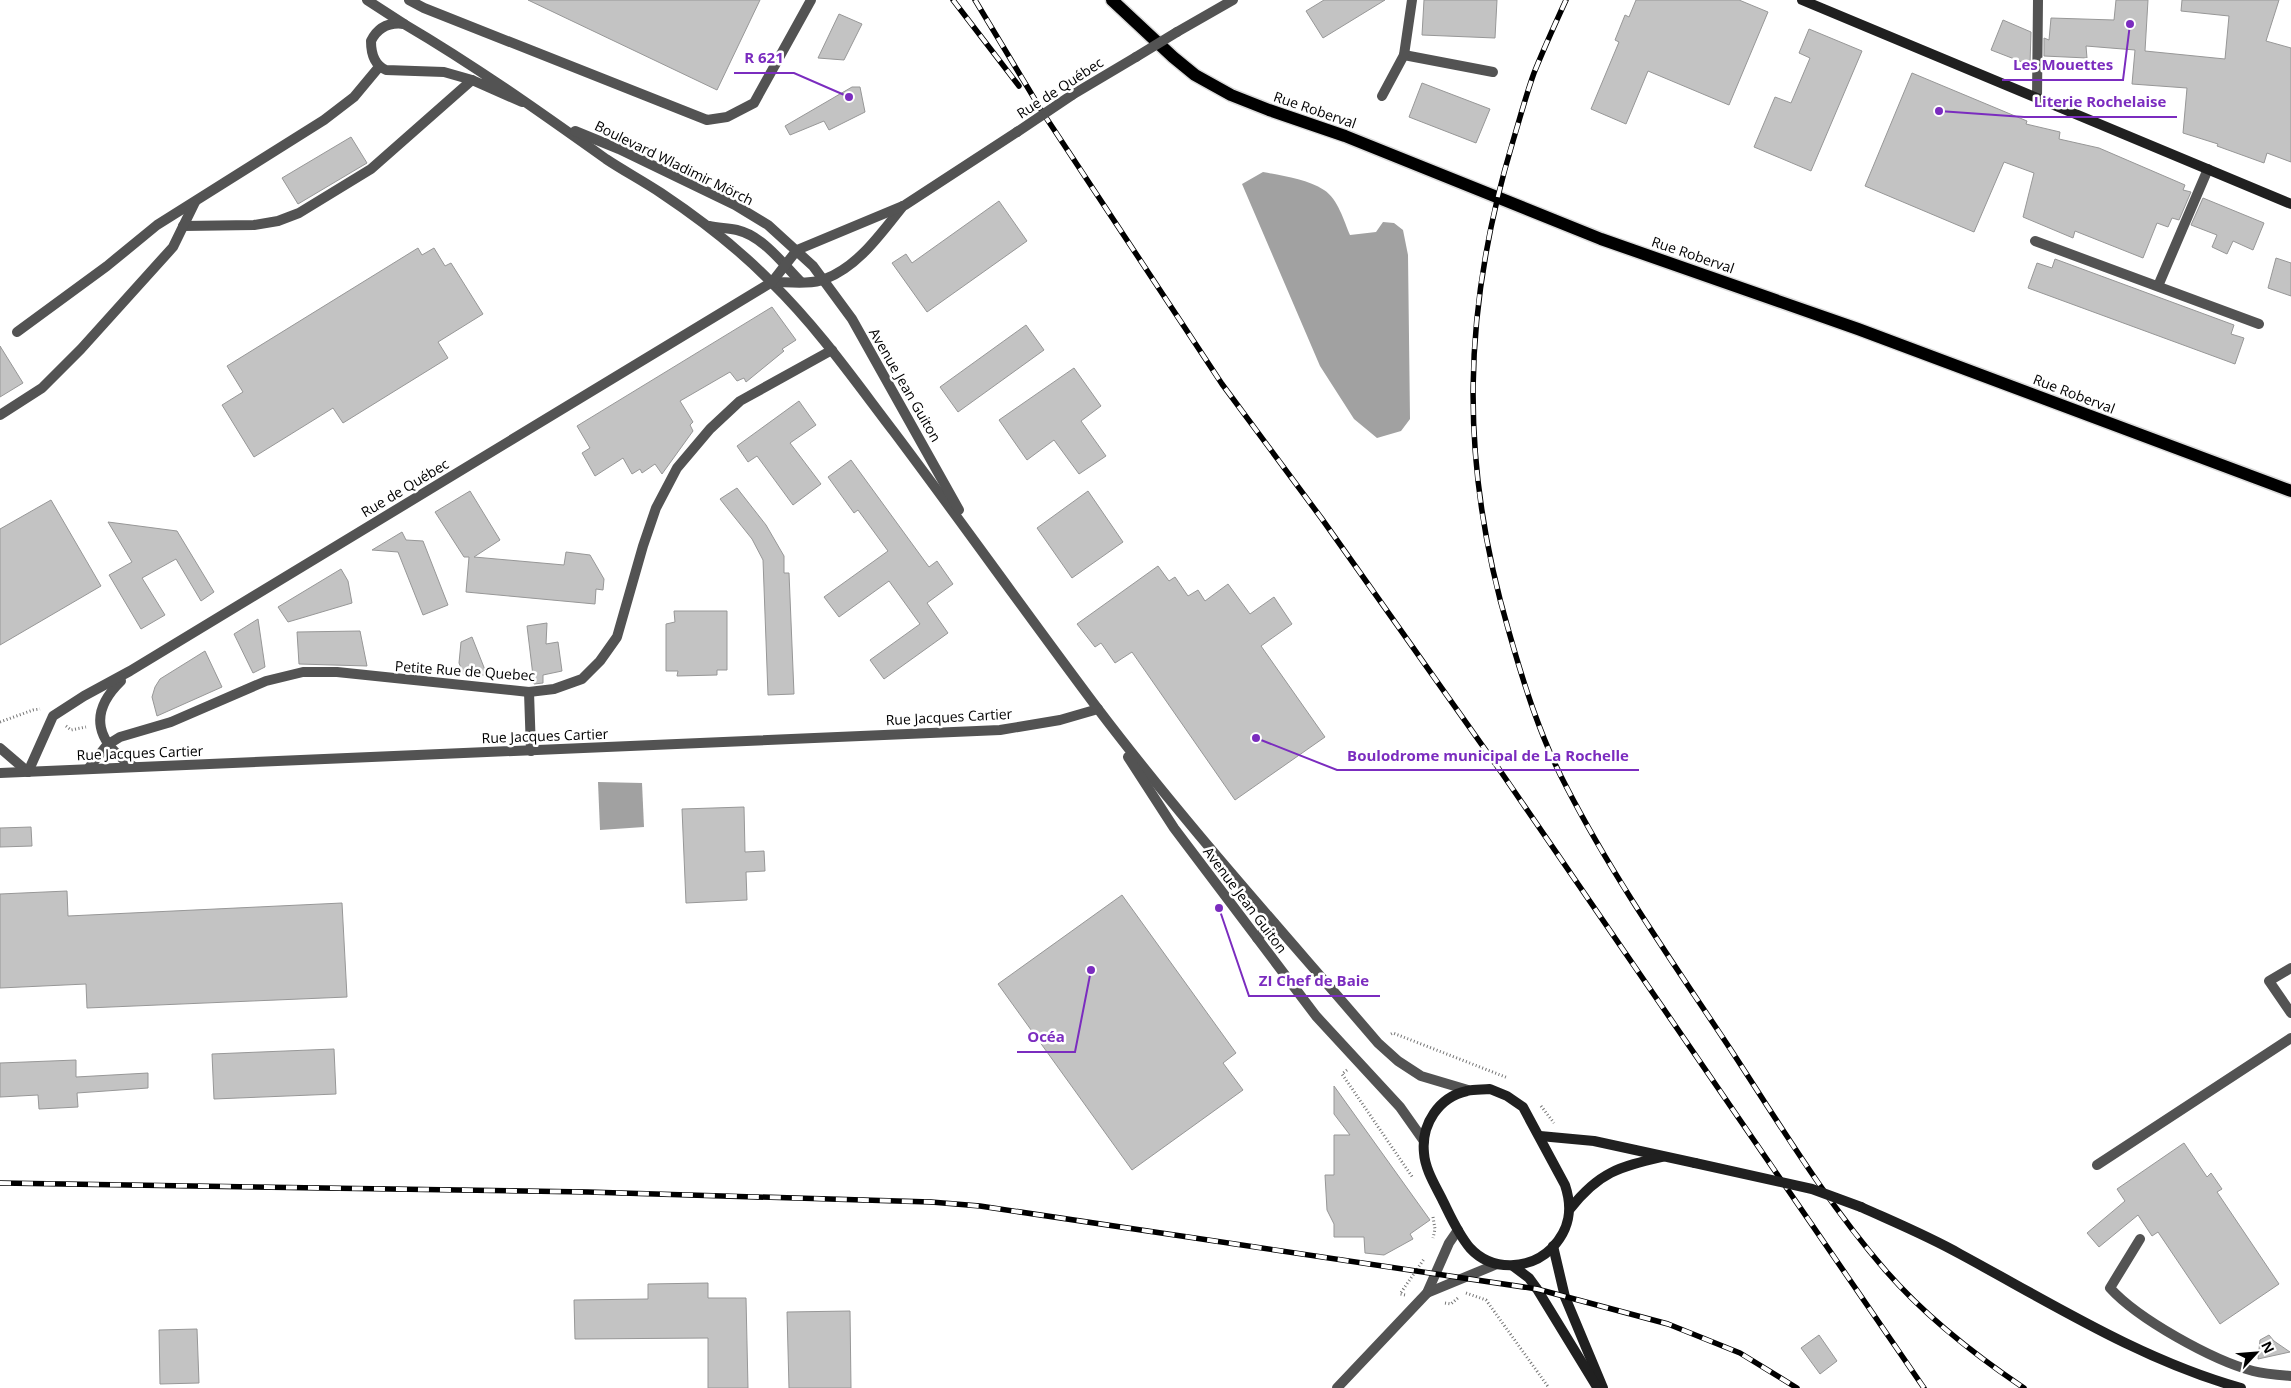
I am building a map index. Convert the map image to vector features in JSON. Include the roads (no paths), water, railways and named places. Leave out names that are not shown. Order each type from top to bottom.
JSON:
[{"type":"main road","name":"Rue Roberval","points":[[1112,0],[1195,75],[1231,94],[1269,110],[1345,136],[1601,239],[1858,329],[2291,491]]},
{"type":"main road","points":[[1802,0],[2291,204]]},
{"type":"main road","points":[[1468,1090],[1490,1090],[1507,1096],[1523,1107],[1540,1136],[1566,1185],[1570,1209],[1567,1226],[1561,1237],[1538,1259],[1523,1265],[1496,1264],[1482,1258],[1470,1248],[1458,1230],[1429,1172],[1424,1154],[1426,1127],[1432,1114],[1442,1103],[1454,1095],[1468,1090]]},
{"type":"main road","points":[[1540,1136],[1594,1141],[1812,1189],[1861,1207],[1959,1253],[2154,1357],[2210,1379],[2241,1388]]},
{"type":"main road","points":[[1570,1209],[1581,1195],[1614,1170],[1665,1157]]},
{"type":"main road","points":[[1553,1246],[1565,1298],[1603,1388]]},
{"type":"main road","points":[[1512,1266],[1529,1278],[1538,1289],[1598,1388]]},
{"type":"street","points":[[409,0],[424,8],[707,120],[727,117],[754,103],[811,0]]},
{"type":"street","name":"Rue de Québec","points":[[28,772],[53,716],[84,696],[130,672],[772,282],[797,250],[905,205],[1072,95],[1233,0]]},
{"type":"street","points":[[1382,96],[1404,55],[1412,0]]},
{"type":"street","points":[[2036,97],[2038,0]]},
{"type":"street","name":"Boulevard Wladimir Mörch","points":[[372,3],[465,60],[522,102],[560,124],[608,160],[662,193],[708,226],[772,282]]},
{"type":"street","points":[[17,332],[107,266],[158,225],[324,120],[354,97],[379,67],[371,49],[371,41],[375,33],[388,25],[404,24]]},
{"type":"street","points":[[1404,55],[1492,72]]},
{"type":"street","name":"Boulevard Wladimir Mörch","points":[[379,67],[386,70],[444,72],[472,80],[522,102]]},
{"type":"street","points":[[183,226],[254,224],[278,221],[299,213],[371,169],[472,80]]},
{"type":"street","name":"Boulevard Wladimir Mörch","points":[[560,124],[619,149],[735,205],[768,225],[797,250]]},
{"type":"street","points":[[2158,286],[2208,169]]},
{"type":"street","points":[[0,415],[42,388],[81,349],[173,247],[195,201]]},
{"type":"street","name":"Rue de Québec","points":[[772,282],[801,282],[824,279],[849,265],[865,252],[905,205]]},
{"type":"street","points":[[708,226],[737,230],[748,234],[764,245],[801,282]]},
{"type":"street","points":[[2035,241],[2259,324]]},
{"type":"street","name":"Avenue Jean Guiton","points":[[797,250],[824,279],[857,328],[977,542]]},
{"type":"street","name":"Avenue Jean Guiton","points":[[772,282],[832,350],[977,542],[1098,709],[1189,824],[1274,924],[1378,1043],[1398,1061],[1421,1076],[1468,1090]]},
{"type":"street","name":"Petite Rue de Quebec","points":[[88,769],[107,745],[120,737],[171,722],[266,680],[303,672],[336,672],[529,692],[554,689],[582,679],[600,661],[617,637],[656,508],[677,468],[710,429],[740,401],[832,350]]},
{"type":"street","points":[[130,672],[104,700],[98,716],[107,745],[119,757],[134,767]]},
{"type":"street","points":[[529,692],[531,751]]},
{"type":"street","name":"Avenue Jean Guiton","points":[[1098,709],[1174,828],[1257,938],[1316,1016],[1400,1107],[1424,1141]]},
{"type":"street","name":"Rue Jacques Cartier","points":[[28,772],[1000,730],[1060,720],[1098,709]]},
{"type":"street","points":[[0,748],[28,772]]},
{"type":"street","points":[[0,773],[28,772]]},
{"type":"street","points":[[1257,938],[1274,924]]},
{"type":"street","points":[[2291,968],[2269,981],[2291,1013]]},
{"type":"street","points":[[2097,1165],[2291,1038]]},
{"type":"street","points":[[1337,1388],[1427,1293],[1449,1243],[1458,1230]]},
{"type":"street","points":[[2140,1239],[2110,1288],[2122,1302],[2207,1354],[2254,1371],[2291,1376]]},
{"type":"street","points":[[1427,1293],[1496,1264]]},
{"type":"railway","points":[[953,0],[1019,86]]},
{"type":"railway","points":[[975,0],[1043,113],[1222,384],[1322,519],[1499,769],[1924,1388]]},
{"type":"railway","points":[[1566,0],[1534,73],[1513,141],[1496,204],[1484,266],[1476,326],[1473,387],[1475,447],[1481,507],[1493,569],[1527,692],[1549,750],[1567,788],[1604,855],[1645,921],[1824,1191],[1864,1245],[1917,1304],[1969,1348],[2024,1388]]},
{"type":"railway","points":[[0,1183],[588,1192],[931,1202],[980,1206],[1537,1289],[1668,1324],[1740,1353],[1797,1388]]},
{"type":"place","name":"Les Mouettes","points":[[2130,24]]},
{"type":"place","name":"R 621","points":[[849,97]]},
{"type":"place","name":"Literie Rochelaise","points":[[1939,111]]},
{"type":"place","name":"Boulodrome municipal de La Rochelle","points":[[1256,738]]},
{"type":"place","name":"ZI Chef de Baie","points":[[1219,908]]},
{"type":"place","name":"Océa","points":[[1091,970]]}]
